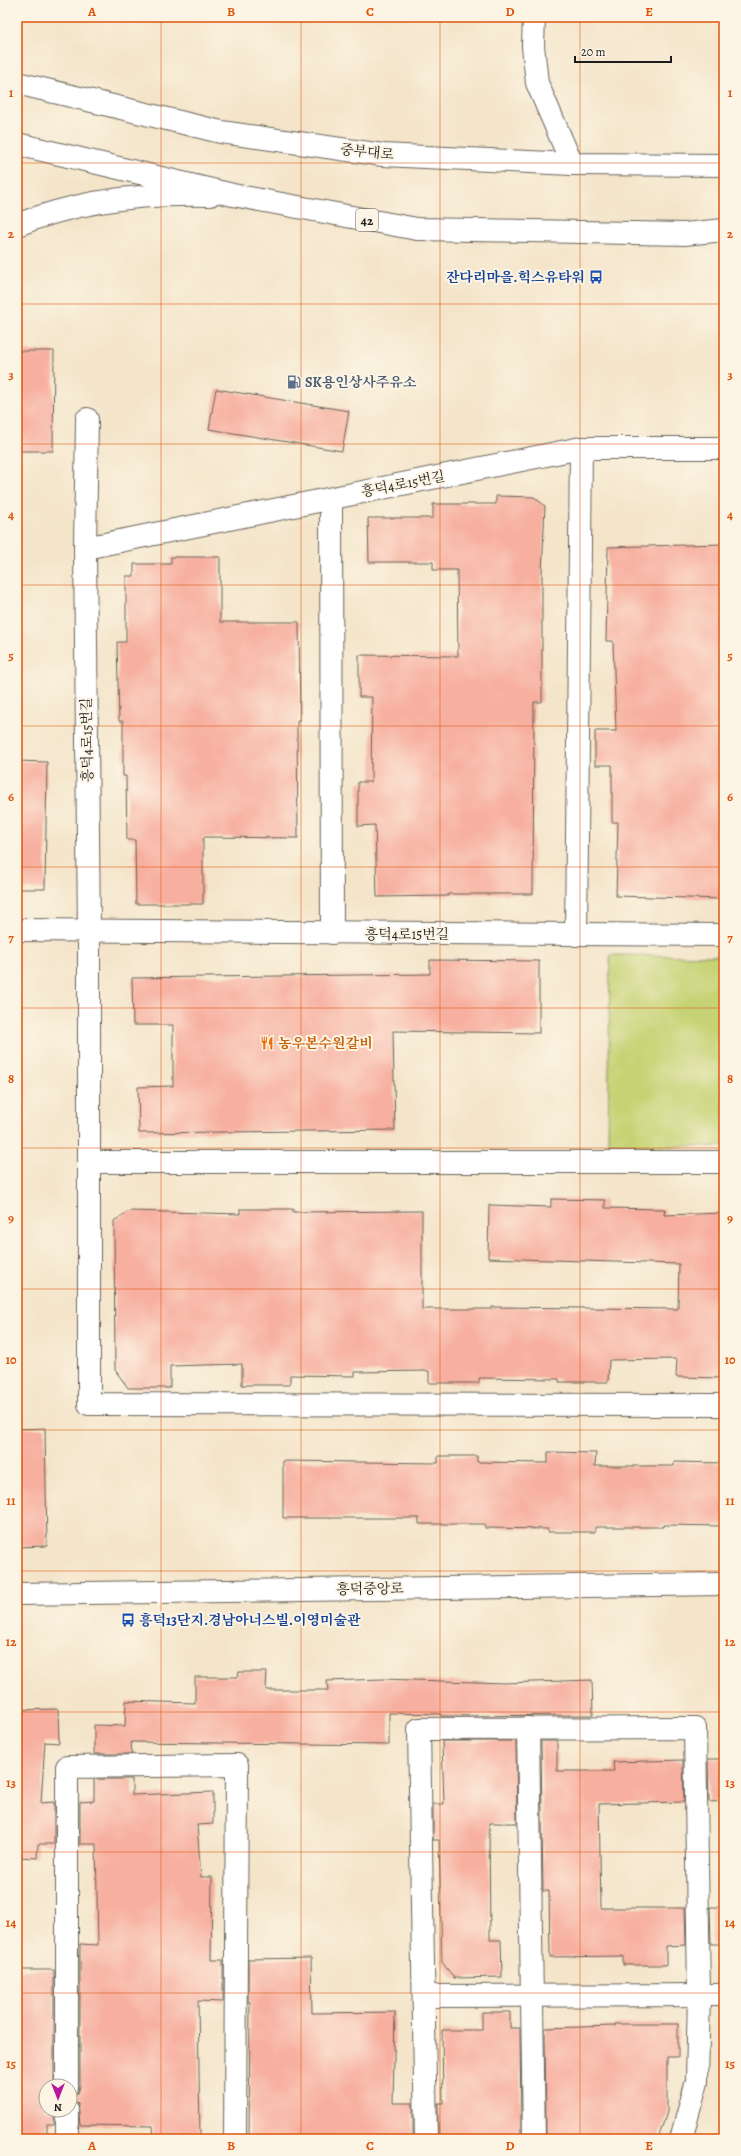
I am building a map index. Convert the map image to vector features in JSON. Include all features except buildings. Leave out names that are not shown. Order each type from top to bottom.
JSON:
[{"type":"main road","points":[[534,17],[533,46],[537,83],[572,164]]},
{"type":"main road","name":"중부대로","points":[[17,83],[237,135],[383,155],[572,164],[724,165]]},
{"type":"main road","name":"42","points":[[17,144],[233,196],[417,229],[684,234],[724,230]]},
{"type":"main road","points":[[17,225],[62,208],[96,201],[182,194],[233,196]]},
{"type":"main road","points":[[684,234],[724,236]]},
{"type":"main road","name":"흥덕4로15번길","points":[[87,419],[85,548],[89,932]]},
{"type":"main road","points":[[576,935],[581,448]]},
{"type":"main road","name":"흥덕4로15번길","points":[[85,548],[581,448],[724,448]]},
{"type":"main road","points":[[331,498],[332,933]]},
{"type":"main road","name":"흥덕4로15번길","points":[[17,930],[89,932],[724,935]]},
{"type":"main road","points":[[89,932],[89,1404],[724,1405]]},
{"type":"main road","points":[[89,1162],[724,1162]]},
{"type":"main road","name":"흥덕중앙로","points":[[17,1594],[724,1584]]},
{"type":"main road","points":[[528,1728],[534,2139]]},
{"type":"main road","points":[[426,2139],[419,1729],[695,1728],[699,1995],[697,2081],[682,2139]]},
{"type":"main road","points":[[67,2078],[67,1767],[237,1765],[235,2139]]},
{"type":"main road","points":[[424,1996],[531,1994],[724,1995]]},
{"type":"main road","points":[[67,2118],[67,2139]]},
{"type":"green space","points":[[610,955],[724,956],[724,1146],[608,1147]]},
{"type":"place","name":"잔다리마을.힉스유타워","points":[[596,277]]},
{"type":"place","name":"SK용인상사주유소","points":[[294,382]]},
{"type":"place","name":"농우본수원갈비","points":[[267,1043]]},
{"type":"place","name":"흥덕13단지.경남아너스빌.이영미술관","points":[[128,1620]]}]
